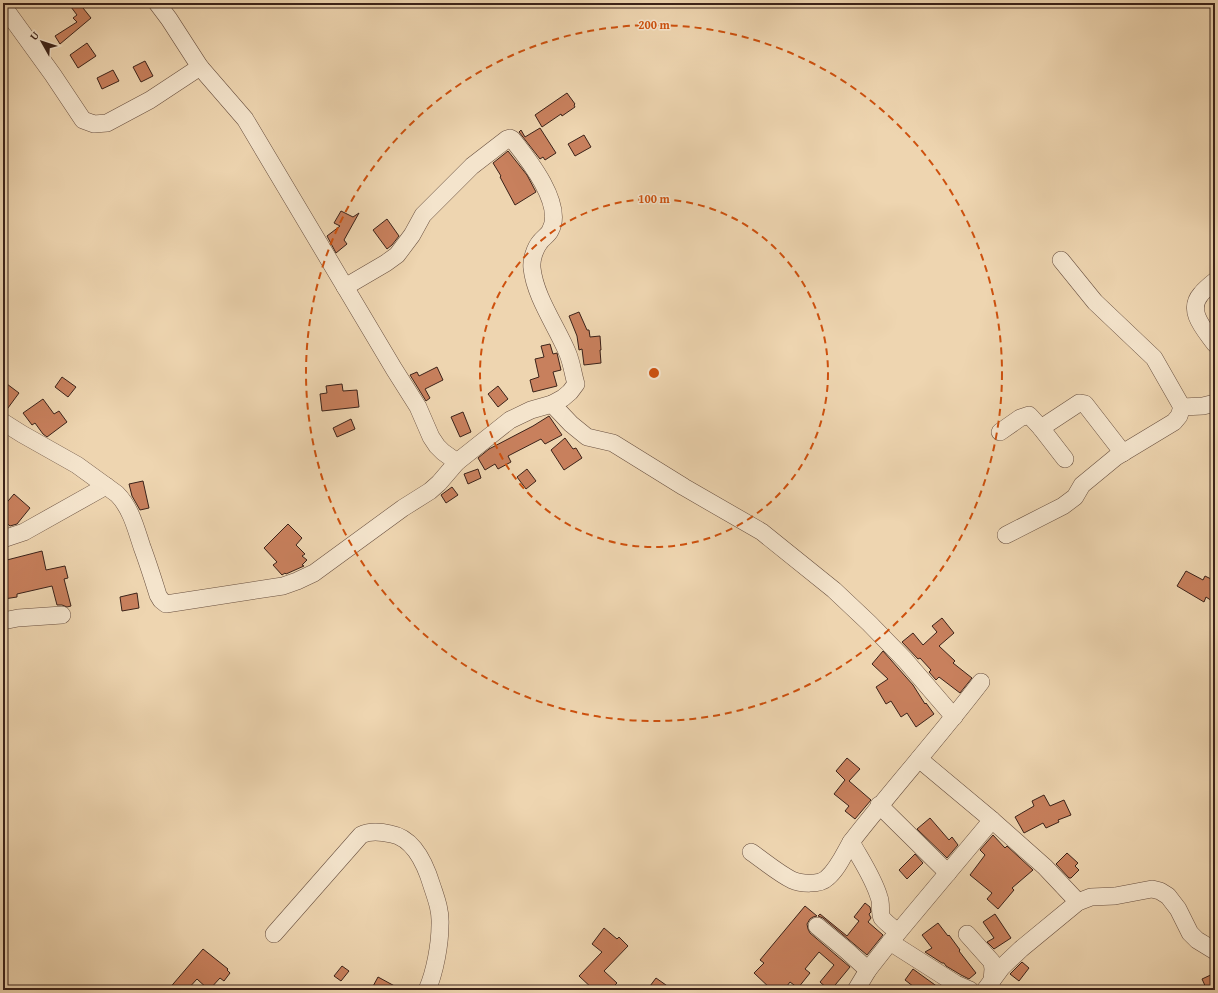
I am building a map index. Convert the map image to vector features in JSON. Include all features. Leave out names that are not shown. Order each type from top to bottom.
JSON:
[{"type":"street","points":[[157,3],[200,67],[245,119],[418,408],[431,437],[443,452],[457,462]]},
{"type":"street","points":[[8,7],[83,120],[94,124],[107,123],[150,100],[200,67]]},
{"type":"street","points":[[3,422],[77,465],[118,494],[127,506],[158,595],[166,604],[283,586],[297,581],[314,573],[430,491],[457,462],[510,420],[531,410],[552,404],[563,398],[576,384],[568,355],[538,294],[532,267],[533,257],[538,243],[550,231],[554,217],[551,203],[544,186],[530,161],[512,139],[507,139],[472,166],[423,215],[412,235],[397,255],[345,287]]},
{"type":"street","points":[[1006,535],[1063,506],[1075,497],[1082,485],[1116,457],[1174,422],[1180,416],[1182,407],[1154,358],[1095,302],[1061,260]]},
{"type":"street","points":[[1215,281],[1200,295],[1197,300],[1195,311],[1198,320],[1215,344]]},
{"type":"street","points":[[1041,428],[1080,403],[1083,403],[1123,453]]},
{"type":"street","points":[[1182,407],[1204,406],[1215,403]]},
{"type":"street","points":[[552,404],[571,424],[587,437],[613,443],[684,487],[762,532],[834,590],[869,623],[905,660],[954,717]]},
{"type":"street","points":[[1000,432],[1020,418],[1029,415],[1041,428],[1064,459]]},
{"type":"street","points":[[3,539],[24,532],[106,486]]},
{"type":"street","points":[[3,621],[62,615]]},
{"type":"street","points":[[751,852],[793,881],[816,883],[827,879],[851,842],[879,805],[919,760],[981,682]]},
{"type":"street","points":[[919,760],[992,820],[1045,867],[1078,902]]},
{"type":"street","points":[[879,805],[948,873]]},
{"type":"street","points":[[856,990],[868,970],[894,937],[992,820]]},
{"type":"street","points":[[274,934],[361,835],[365,833],[384,832],[399,835],[420,856],[429,874],[437,898],[440,924],[432,978],[427,990]]},
{"type":"street","points":[[851,842],[876,887],[880,898],[880,913],[894,937],[956,984],[970,990]]},
{"type":"street","points":[[989,986],[1008,960],[1042,930],[1078,902],[1091,898],[1115,896],[1152,889],[1160,891],[1168,896],[1178,909],[1190,933],[1197,940],[1215,951]]},
{"type":"street","points":[[817,926],[868,970]]},
{"type":"street","points":[[967,934],[992,962],[993,969],[989,986]]},
{"type":"building","points":[[68,3],[79,3],[91,18],[60,44],[55,36],[77,22],[73,18],[77,15]]},
{"type":"building","points":[[87,43],[96,56],[78,68],[70,55]]},
{"type":"building","points":[[145,61],[153,76],[141,82],[133,67]]},
{"type":"building","points":[[113,70],[119,81],[102,89],[97,78]]},
{"type":"building","points":[[567,93],[575,104],[575,107],[562,116],[561,114],[542,127],[535,115]]},
{"type":"building","points":[[540,128],[556,153],[545,160],[543,157],[540,159],[519,132],[521,130],[525,137]]},
{"type":"building","points":[[584,135],[591,147],[575,156],[568,144]]},
{"type":"building","points":[[508,151],[527,175],[536,192],[515,205],[493,163]]},
{"type":"building","points":[[341,211],[353,217],[359,213],[344,240],[347,244],[336,253],[327,236],[340,226],[334,223]]},
{"type":"building","points":[[387,219],[399,236],[387,249],[373,230]]},
{"type":"building","points":[[579,312],[587,330],[589,330],[590,337],[600,336],[601,363],[584,365],[582,349],[579,350],[577,336],[569,316]]},
{"type":"building","points":[[550,344],[553,354],[557,353],[561,370],[553,372],[557,386],[533,392],[530,380],[539,377],[535,359],[544,357],[541,346]]},
{"type":"building","points":[[437,367],[443,380],[425,389],[430,398],[426,401],[410,375],[417,372],[419,376]]},
{"type":"building","points":[[62,377],[76,387],[68,397],[55,387]]},
{"type":"building","points":[[3,381],[19,393],[5,412],[3,412]]},
{"type":"building","points":[[342,384],[343,391],[357,390],[359,407],[322,411],[320,394],[327,393],[326,386]]},
{"type":"building","points":[[498,386],[508,399],[498,407],[488,394]]},
{"type":"building","points":[[43,399],[54,414],[59,411],[67,422],[47,437],[35,423],[32,425],[23,413]]},
{"type":"building","points":[[463,412],[471,432],[460,437],[451,417]]},
{"type":"building","points":[[549,416],[562,435],[545,444],[541,439],[508,456],[511,462],[498,469],[495,464],[485,470],[478,458],[489,449]]},
{"type":"building","points":[[351,419],[355,429],[337,437],[333,428]]},
{"type":"building","points":[[565,438],[573,449],[576,448],[582,458],[564,470],[551,450]]},
{"type":"building","points":[[478,469],[481,478],[468,484],[464,474]]},
{"type":"building","points":[[527,469],[536,481],[526,489],[517,477]]},
{"type":"building","points":[[143,481],[149,508],[140,510],[132,496],[129,484]]},
{"type":"building","points":[[452,487],[458,495],[446,503],[441,495]]},
{"type":"building","points":[[14,494],[30,508],[17,524],[10,526],[3,520],[3,507]]},
{"type":"building","points":[[288,524],[302,538],[296,545],[305,554],[302,556],[307,560],[302,565],[304,566],[282,575],[273,565],[277,562],[264,548]]},
{"type":"building","points":[[42,551],[46,570],[65,566],[68,578],[64,579],[71,606],[67,607],[57,605],[52,586],[17,594],[17,597],[4,599],[3,561]]},
{"type":"building","points":[[1186,571],[1203,580],[1205,576],[1215,581],[1215,603],[1206,597],[1204,602],[1177,586]]},
{"type":"building","points":[[137,593],[139,608],[122,611],[120,597]]},
{"type":"building","points":[[942,618],[954,633],[939,646],[955,661],[953,663],[972,678],[960,693],[939,677],[936,680],[929,672],[931,670],[902,642],[913,633],[923,645],[937,632],[932,626]]},
{"type":"building","points":[[883,651],[913,685],[925,704],[926,703],[934,714],[916,727],[907,713],[901,717],[891,701],[886,704],[876,687],[888,679],[872,664]]},
{"type":"building","points":[[847,758],[860,769],[849,781],[871,800],[855,819],[845,811],[849,806],[834,794],[845,780],[836,771]]},
{"type":"building","points":[[1044,795],[1050,806],[1064,800],[1071,815],[1058,820],[1059,822],[1046,828],[1043,823],[1024,833],[1015,817],[1034,806],[1032,801]]},
{"type":"building","points":[[930,818],[949,840],[952,837],[958,845],[947,858],[917,829]]},
{"type":"building","points":[[993,835],[1005,848],[1007,846],[1033,870],[1012,888],[1014,890],[998,909],[987,899],[992,893],[970,875],[985,855],[980,850]]},
{"type":"building","points":[[1067,853],[1078,863],[1075,866],[1079,870],[1071,878],[1069,878],[1056,864]]},
{"type":"building","points":[[915,854],[923,863],[907,879],[899,870]]},
{"type":"building","points":[[865,903],[870,907],[871,912],[869,914],[871,918],[868,922],[883,935],[867,955],[823,918],[818,916],[820,914],[847,936],[859,921],[854,917]]},
{"type":"building","points":[[805,906],[817,916],[810,919],[807,924],[810,933],[850,967],[831,990],[829,990],[820,982],[834,965],[819,952],[805,969],[810,973],[798,988],[790,982],[784,990],[772,990],[754,973],[764,963],[760,960]]},
{"type":"building","points":[[995,914],[1011,938],[994,949],[987,942],[994,938],[983,922]]},
{"type":"building","points":[[938,923],[948,936],[949,935],[976,973],[969,979],[925,952],[932,948],[922,935]]},
{"type":"building","points":[[604,928],[617,939],[619,937],[628,946],[604,971],[617,983],[610,990],[594,990],[579,976],[602,952],[592,944]]},
{"type":"building","points":[[203,949],[228,969],[227,970],[230,973],[224,981],[220,978],[209,990],[197,979],[187,990],[168,990]]},
{"type":"building","points":[[1022,962],[1029,968],[1019,981],[1010,974]]},
{"type":"building","points":[[342,966],[349,971],[341,981],[334,976]]},
{"type":"building","points":[[913,969],[942,990],[918,990],[905,980]]},
{"type":"building","points":[[1215,973],[1215,990],[1207,990],[1202,979]]},
{"type":"building","points":[[378,977],[402,990],[371,990]]},
{"type":"building","points":[[656,978],[673,990],[647,990]]}]
